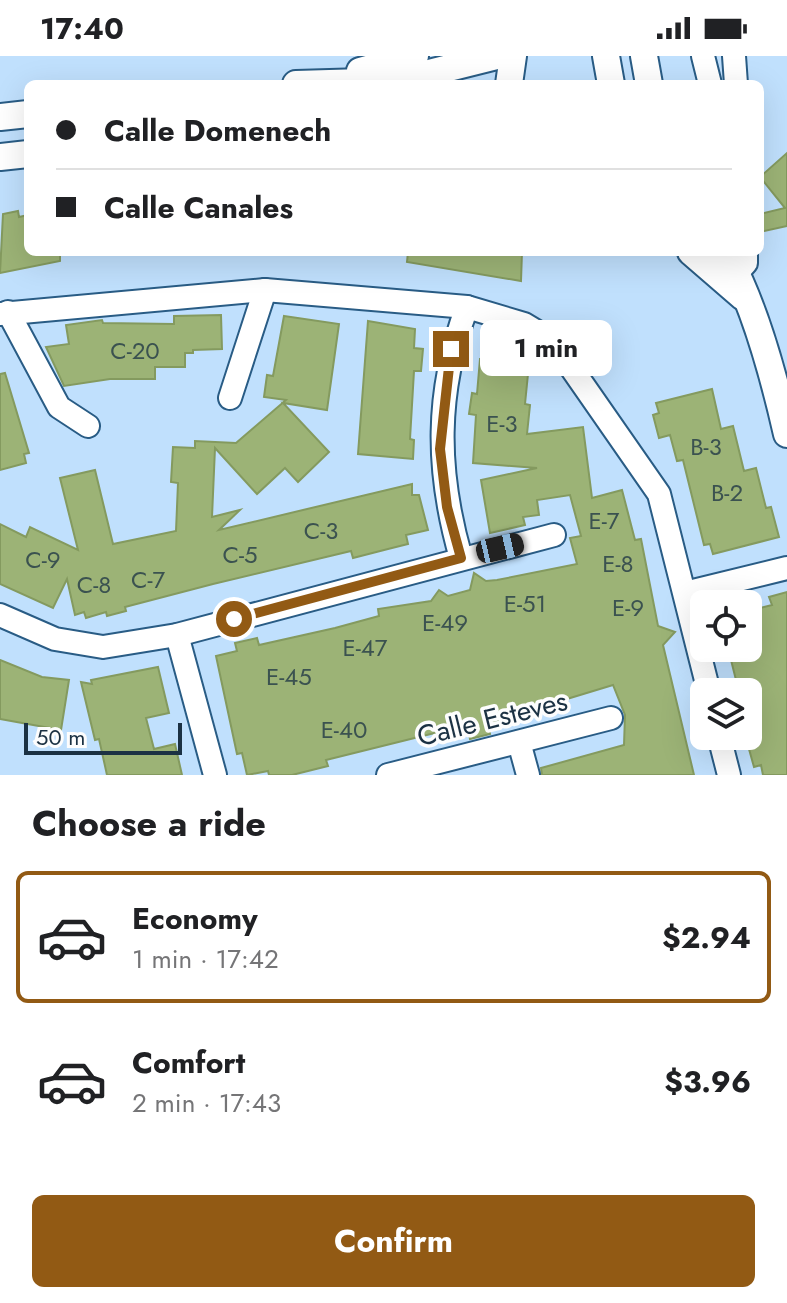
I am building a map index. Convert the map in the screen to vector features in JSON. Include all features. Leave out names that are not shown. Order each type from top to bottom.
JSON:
[{"type":"street","points":[[317,80],[415,56]]},
{"type":"street","points":[[401,80],[497,56]]},
{"type":"street","points":[[510,80],[513,56]]},
{"type":"street","points":[[644,56],[648,80]]},
{"type":"street","points":[[703,56],[709,80]]},
{"type":"street","points":[[734,56],[736,80]]},
{"type":"street","points":[[0,117],[24,114]]},
{"type":"street","points":[[0,157],[24,154]]},
{"type":"street","points":[[696,256],[744,298]]},
{"type":"street","points":[[707,256],[744,298]]},
{"type":"street","points":[[715,256],[744,298],[756,324],[787,434]]},
{"type":"street","points":[[736,259],[744,298]]},
{"type":"street","points":[[230,398],[265,290]]},
{"type":"street","points":[[88,426],[59,407],[4,313],[265,290],[467,307],[524,324],[539,333],[563,356],[659,494],[706,678]]},
{"type":"street","points":[[461,558],[447,507],[440,449],[451,349],[467,307]]},
{"type":"street","points":[[0,615],[55,639],[103,647],[177,635],[554,535]]},
{"type":"street","points":[[685,593],[787,568]]},
{"type":"street","points":[[177,635],[215,775]]},
{"type":"street","name":"Calle Esteves","points":[[388,775],[611,718]]},
{"type":"street","points":[[519,742],[528,775]]},
{"type":"street","points":[[723,750],[729,775]]},
{"type":"building","points":[[787,153],[787,226],[764,231],[764,213],[785,208],[764,182],[764,173]]},
{"type":"building","points":[[18,211],[19,217],[24,216],[24,256],[60,256],[60,261],[0,273],[3,214]]},
{"type":"building","points":[[408,256],[522,256],[521,281],[407,262]]},
{"type":"building","points":[[221,315],[222,349],[185,353],[185,367],[155,367],[155,379],[110,379],[64,386],[46,347],[69,344],[66,325],[102,320],[103,323],[174,324],[174,316]]},
{"type":"building","points":[[284,316],[339,324],[327,410],[283,403],[329,452],[298,482],[285,468],[257,494],[215,448],[212,517],[240,510],[219,530],[412,484],[412,495],[419,495],[428,530],[406,535],[408,544],[353,558],[351,551],[213,584],[125,607],[126,611],[107,616],[106,612],[86,618],[84,612],[75,615],[67,579],[53,608],[0,584],[0,524],[26,537],[30,527],[78,550],[60,478],[95,470],[113,544],[176,531],[178,483],[171,482],[173,447],[195,448],[195,441],[236,443],[286,400],[264,397],[267,375],[273,376]]},
{"type":"building","points":[[368,321],[415,329],[414,348],[423,349],[421,371],[414,371],[410,439],[414,440],[413,459],[358,454]]},
{"type":"building","points":[[480,359],[529,364],[525,404],[530,405],[527,434],[583,427],[592,498],[622,490],[635,540],[641,539],[658,626],[675,632],[663,645],[694,775],[542,775],[541,768],[624,745],[625,715],[613,685],[488,723],[490,734],[470,739],[467,725],[326,760],[328,766],[292,775],[269,775],[268,771],[247,775],[242,753],[237,754],[216,656],[237,651],[235,643],[257,638],[259,645],[335,628],[379,616],[378,609],[431,601],[439,590],[448,596],[470,590],[474,573],[486,581],[577,564],[570,538],[581,536],[570,495],[537,500],[539,515],[523,517],[525,525],[490,533],[481,480],[537,468],[473,463],[476,415],[469,414],[472,393],[477,394]]},
{"type":"building","points":[[5,373],[29,453],[24,454],[26,463],[0,470],[0,374]]},
{"type":"building","points":[[712,389],[721,429],[733,426],[744,471],[756,468],[766,508],[771,507],[779,537],[713,554],[710,544],[704,545],[683,460],[677,461],[670,435],[659,438],[653,415],[659,413],[656,403]]},
{"type":"building","points":[[787,592],[787,775],[763,775],[761,765],[754,767],[749,750],[762,750],[762,678],[736,678],[732,662],[762,662],[762,608],[772,605],[769,597]]},
{"type":"building","points":[[0,660],[42,677],[69,680],[61,730],[0,719]]},
{"type":"building","points":[[158,667],[169,713],[146,718],[154,749],[175,744],[182,775],[107,775],[81,682],[92,684],[91,680]]},
{"type":"route","points":[[234,619],[461,558],[447,507],[440,449],[451,349]]}]
